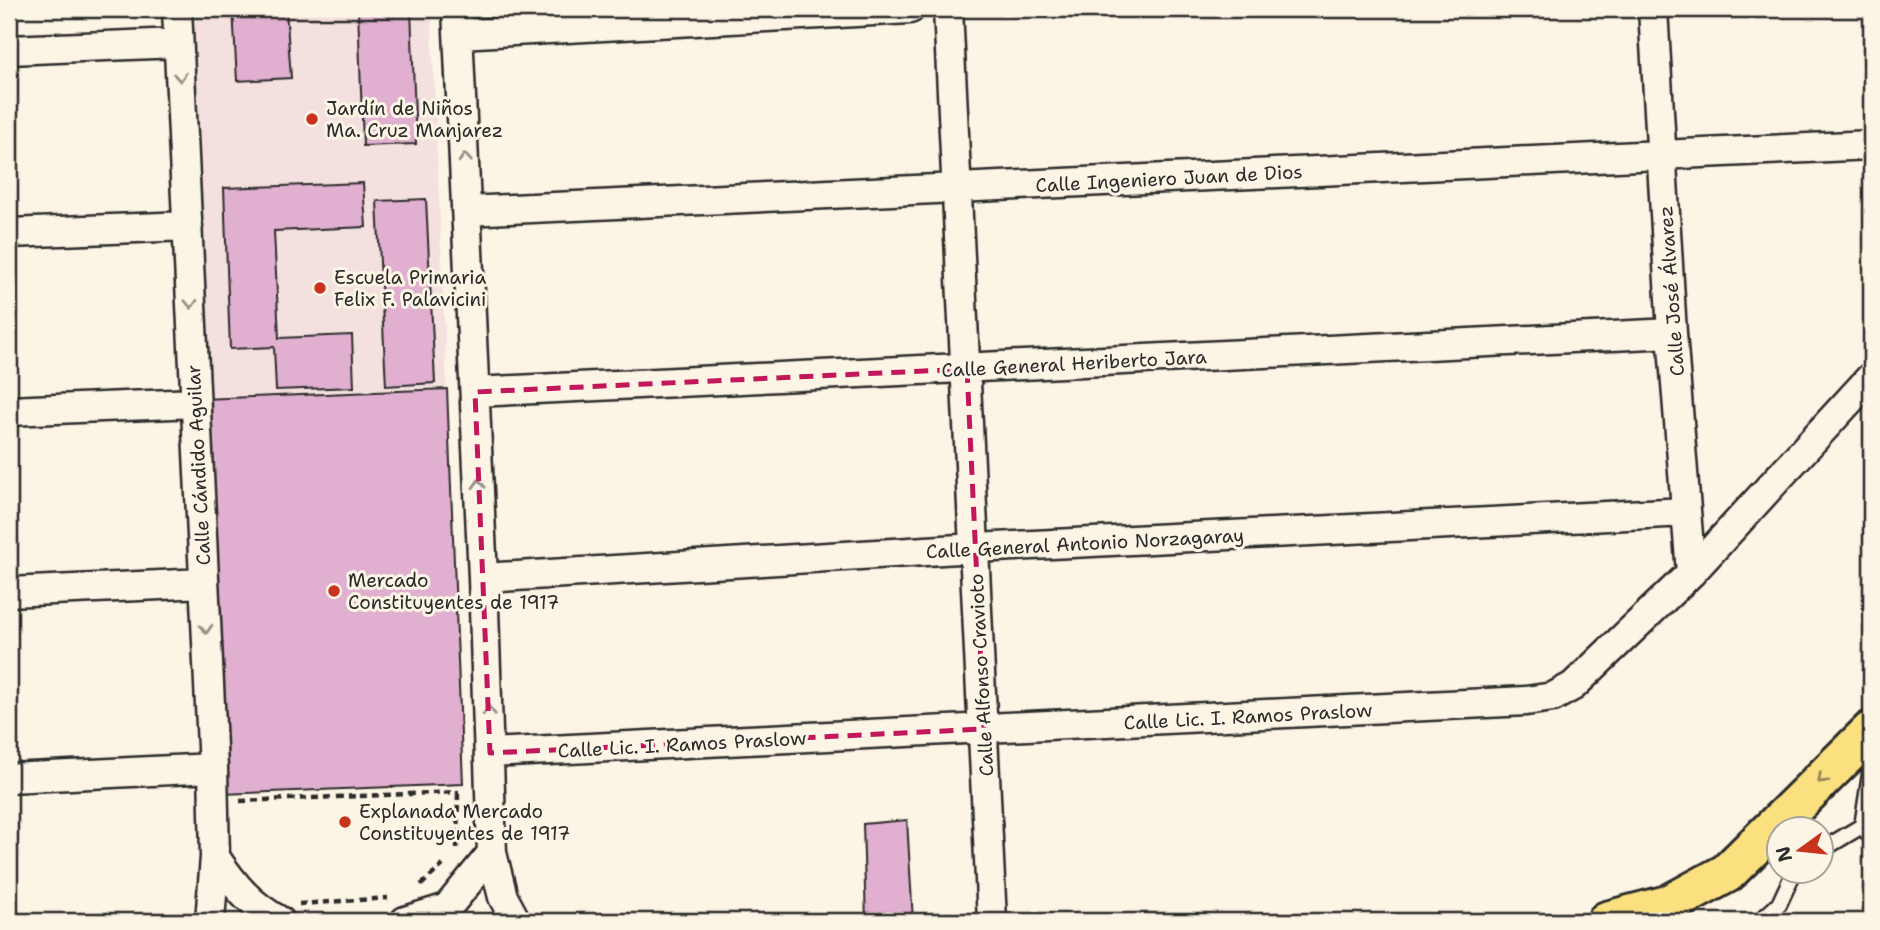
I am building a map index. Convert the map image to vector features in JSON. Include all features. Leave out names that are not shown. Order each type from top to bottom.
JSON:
[{"type":"main road","points":[[1607,921],[1668,905],[1727,873],[1871,731]]},
{"type":"street","name":"Calle Cándido Aguilar","points":[[177,9],[213,768],[215,857],[211,921]]},
{"type":"street","points":[[516,921],[503,897],[492,853],[484,578],[458,21],[910,9]]},
{"type":"street","name":"Calle Alfonso Cravioto","points":[[948,9],[992,921]]},
{"type":"street","name":"Calle José Álvarez","points":[[1653,9],[1672,333],[1691,573]]},
{"type":"street","points":[[9,50],[178,43]]},
{"type":"street","name":"Calle Ingeniero Juan de Dios","points":[[467,211],[1871,145]]},
{"type":"street","points":[[9,233],[188,226]]},
{"type":"street","name":"Calle General Heriberto Jara","points":[[475,392],[1672,333]]},
{"type":"street","name":"Calle Lic. I. Ramos Praslow","points":[[490,753],[1526,701],[1553,697],[1573,685],[1691,573],[1871,377]]},
{"type":"street","points":[[9,411],[195,403]]},
{"type":"street","name":"Calle General Antonio Norzagaray","points":[[484,578],[975,548],[1686,512]]},
{"type":"street","points":[[9,592],[204,583]]},
{"type":"street","points":[[9,778],[213,768]]},
{"type":"street","points":[[400,909],[447,908],[492,853]]},
{"type":"street","points":[[215,857],[241,894],[261,911],[285,913]]},
{"type":"lane","points":[[1834,845],[1868,828],[1871,768]]},
{"type":"lane","points":[[1760,921],[1779,904],[1788,884]]},
{"type":"path","points":[[417,888],[459,846],[458,792]]},
{"type":"path","points":[[214,802],[491,792]]},
{"type":"path","points":[[285,913],[400,909]]},
{"type":"highlighted area","points":[[967,369],[984,729],[490,753],[475,392]]},
{"type":"shaded area","points":[[185,9],[431,9],[447,389],[203,399]]},
{"type":"building","points":[[233,9],[286,9],[291,78],[237,81]]},
{"type":"building","points":[[358,9],[411,9],[416,144],[363,146]]},
{"type":"building","points":[[363,183],[366,227],[274,231],[279,338],[352,335],[354,387],[276,390],[274,347],[230,349],[224,188]]},
{"type":"building","points":[[426,199],[435,383],[386,386],[377,201]]},
{"type":"building","name":"Mercado Constituyentes de 1917","points":[[447,389],[463,784],[224,794],[203,399]]},
{"type":"building","points":[[907,820],[913,921],[866,921],[863,824]]},
{"type":"place","name":"Jardín de Niños Ma. Cruz Manjarez","points":[[312,119]]},
{"type":"place","name":"Escuela Primaria Felix F. Palavicini","points":[[320,288]]},
{"type":"place","name":"Mercado Constituyentes de 1917","points":[[334,591]]},
{"type":"place","name":"Explanada Mercado Constituyentes de 1917","points":[[345,822]]}]
